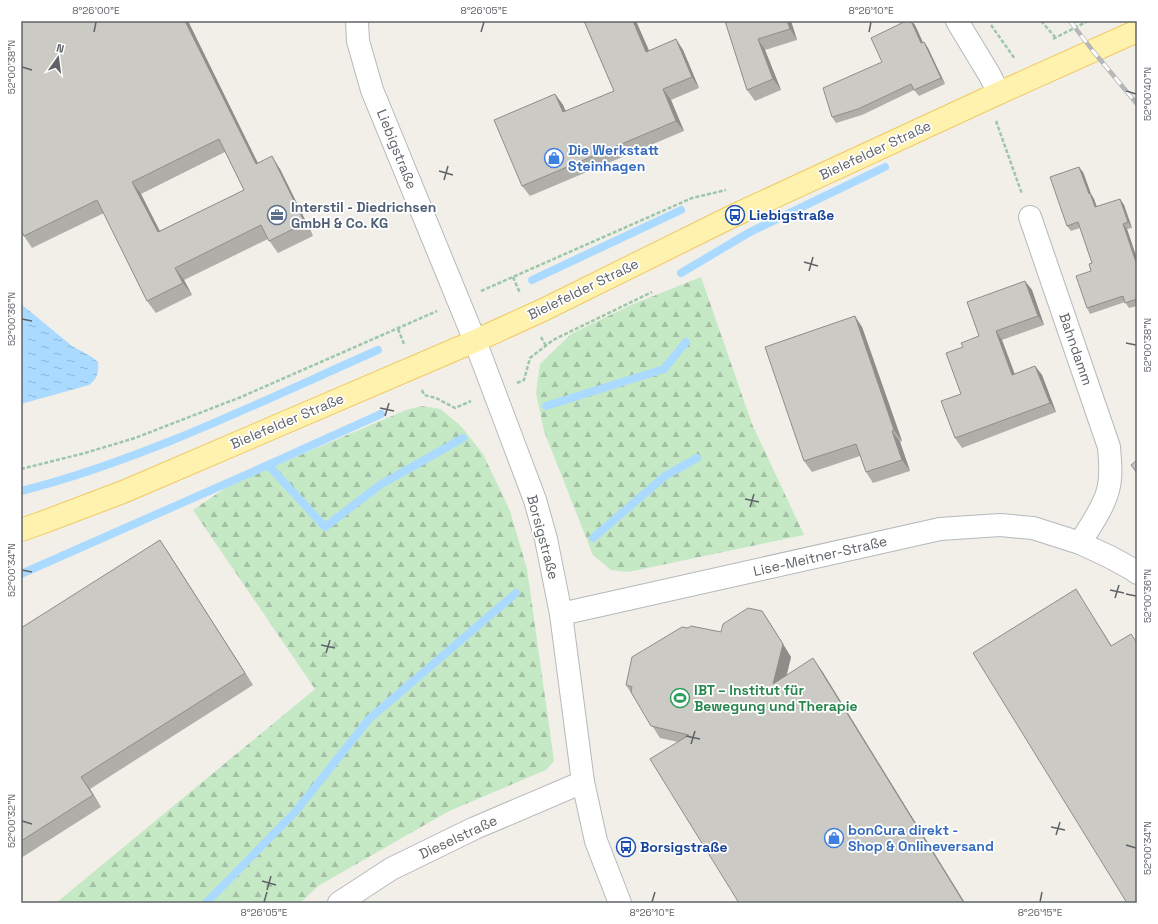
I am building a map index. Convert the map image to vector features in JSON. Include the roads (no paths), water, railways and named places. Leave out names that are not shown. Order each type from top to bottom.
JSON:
[{"type":"main road","name":"Bielefelder Straße","points":[[21,530],[123,492],[475,341],[543,310],[994,84],[1137,31]]},
{"type":"street","name":"Liebigstraße","points":[[357,21],[358,42],[372,90],[475,341]]},
{"type":"street","points":[[957,21],[994,84]]},
{"type":"street","name":"Bahndamm","points":[[1030,217],[1109,447],[1111,468],[1108,490],[1098,513],[1080,543]]},
{"type":"street","name":"Borsigstraße","points":[[475,341],[535,500],[546,539],[561,614],[583,782],[596,841],[620,903]]},
{"type":"street","name":"Lise-Meitner-Straße","points":[[561,614],[940,529],[1000,525],[1033,528],[1080,543]]},
{"type":"street","points":[[1080,543],[1110,556],[1137,573]]},
{"type":"street","name":"Dieselstraße","points":[[339,903],[398,866],[475,828],[583,782]]},
{"type":"water","points":[[21,304],[72,346],[98,362],[97,375],[92,383],[21,404]]},
{"type":"waterway","points":[[681,273],[750,232],[885,167]]},
{"type":"waterway","points":[[532,280],[681,210]]},
{"type":"waterway","points":[[546,406],[664,369],[686,342]]},
{"type":"waterway","points":[[21,491],[98,468],[173,440],[378,350]]},
{"type":"waterway","points":[[268,465],[381,414]]},
{"type":"waterway","points":[[21,574],[268,465],[325,527],[380,485],[463,438]]},
{"type":"waterway","points":[[593,538],[665,476],[697,458]]},
{"type":"waterway","points":[[206,903],[296,811],[369,719],[516,593]]},
{"type":"railway","points":[[1070,21],[1137,104]]},
{"type":"place","name":"Die Werkstatt Steinhagen","points":[[554,158]]},
{"type":"place","name":"Interstil - Diedrichsen GmbH & Co. KG","points":[[277,215]]},
{"type":"place","name":"Liebigstraße","points":[[735,215]]},
{"type":"place","name":"IBT – Institut für Bewegung und Therapie","points":[[680,698]]},
{"type":"place","name":"bonCura direkt - Shop & Onlineversand","points":[[834,838]]},
{"type":"place","name":"Borsigstraße","points":[[626,847]]}]
